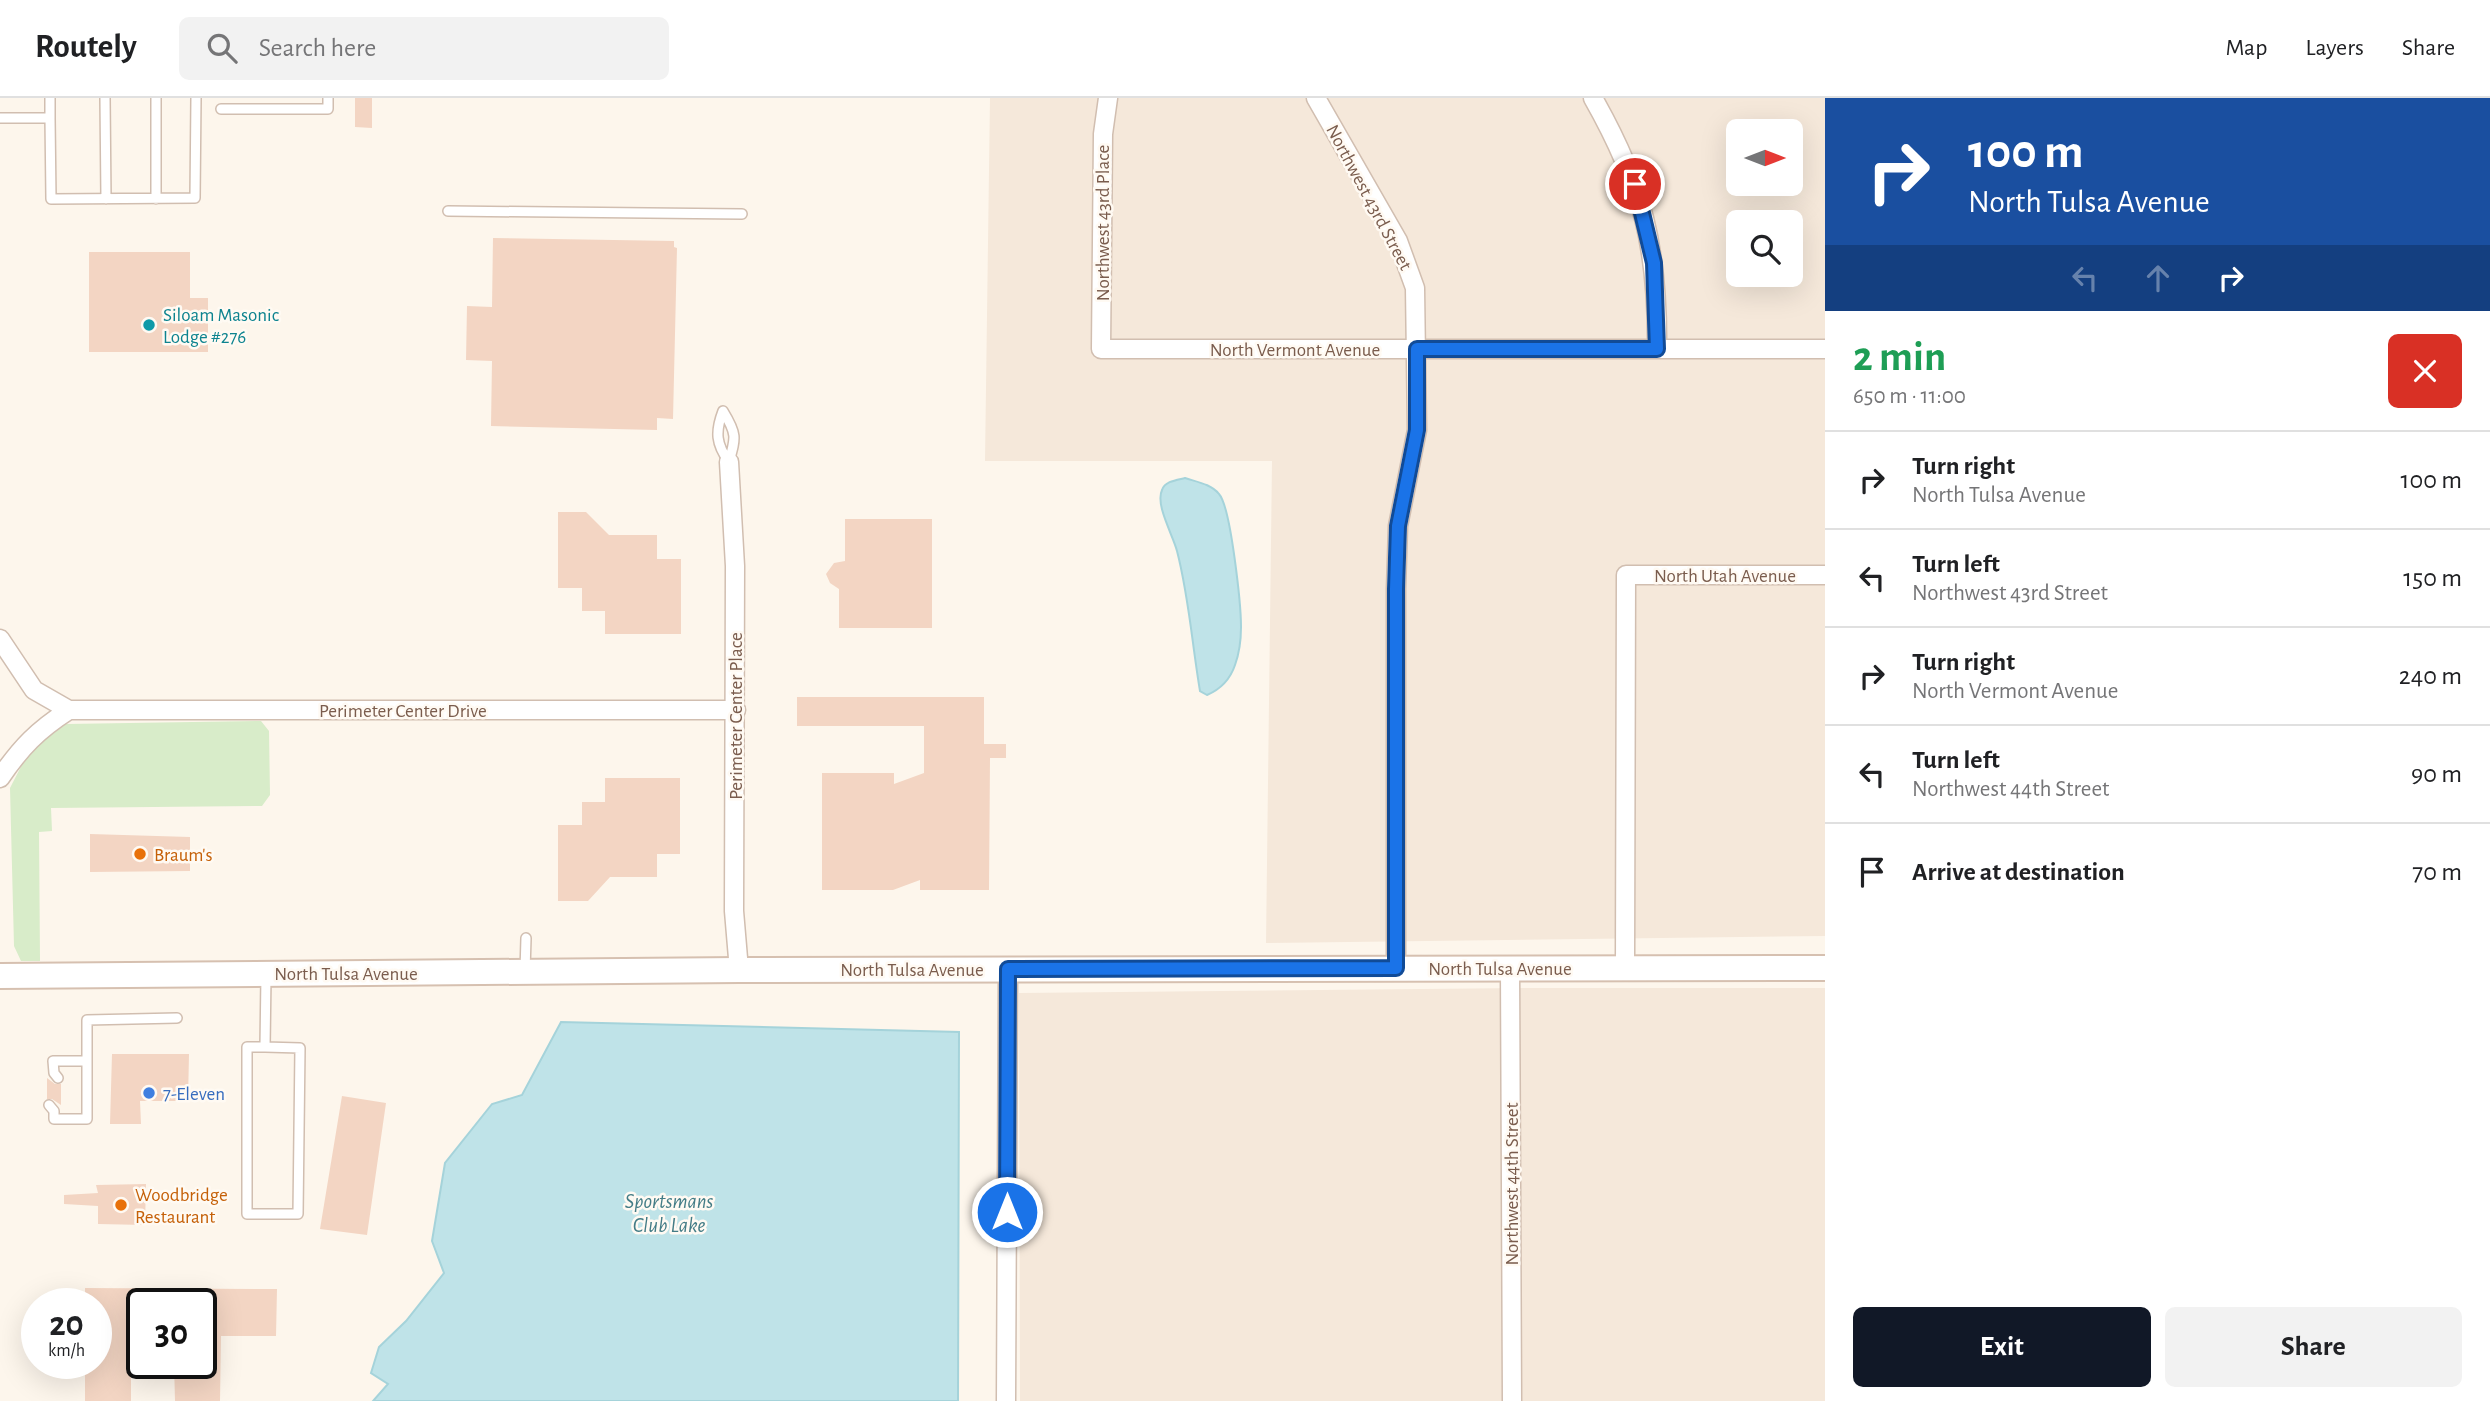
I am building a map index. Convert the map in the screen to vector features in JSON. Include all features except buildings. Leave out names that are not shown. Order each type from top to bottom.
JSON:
[{"type":"street","name":"Northwest 43rd Place","points":[[1101,349],[1103,134],[1108,98]]},
{"type":"street","name":"Northwest 43rd Street","points":[[1316,98],[1407,259],[1415,288],[1417,430],[1398,526],[1396,589],[1396,968]]},
{"type":"street","points":[[1593,98],[1630,170],[1648,231],[1658,300],[1657,349]]},
{"type":"street","name":"North Vermont Avenue","points":[[1101,349],[1825,349]]},
{"type":"street","name":"Perimeter Center Place","points":[[729,462],[735,566],[734,911],[739,970]]},
{"type":"street","name":"North Utah Avenue","points":[[1625,968],[1626,575],[1825,575]]},
{"type":"street","name":"Perimeter Center Drive","points":[[0,639],[34,690],[69,710],[736,710]]},
{"type":"street","points":[[0,778],[22,747],[47,724],[69,710]]},
{"type":"street","name":"Northwest 44th Street","points":[[1510,968],[1512,1401]]},
{"type":"street","name":"North Tulsa Avenue","points":[[0,976],[739,970],[1825,968]]},
{"type":"street","points":[[1006,1401],[1008,969]]},
{"type":"lane","points":[[50,98],[51,199],[195,198],[196,98]]},
{"type":"lane","points":[[105,98],[106,199]]},
{"type":"lane","points":[[156,98],[156,199]]},
{"type":"lane","points":[[221,109],[328,109],[328,98]]},
{"type":"lane","points":[[0,118],[50,118]]},
{"type":"lane","points":[[448,211],[742,214]]},
{"type":"lane","points":[[723,411],[736,438],[729,462],[720,450],[717,440],[717,429],[723,411]]},
{"type":"lane","points":[[525,972],[526,938]]},
{"type":"lane","points":[[265,1048],[266,974]]},
{"type":"lane","points":[[54,1107],[54,1119],[87,1119],[87,1020],[177,1018]]},
{"type":"lane","points":[[247,1048],[265,1048],[300,1048],[298,1214],[247,1214],[247,1048]]},
{"type":"lane","points":[[54,1076],[53,1061],[87,1061]]},
{"type":"shaded area","points":[[990,98],[1825,98],[1825,936],[1266,943],[1272,461],[985,461]]},
{"type":"shaded area","points":[[1825,988],[1825,1401],[1020,1401],[1019,993]]},
{"type":"green space","points":[[261,721],[269,731],[270,795],[262,806],[51,808],[52,831],[39,832],[40,961],[21,961],[14,946],[10,788],[29,751],[66,724]]},
{"type":"water","points":[[1185,478],[1204,484],[1219,494],[1231,536],[1239,599],[1241,636],[1235,665],[1224,683],[1207,695],[1200,691],[1181,568],[1160,496],[1166,485]]},
{"type":"water","name":"Sportsmans Club Lake","points":[[561,1022],[959,1032],[958,1401],[373,1401],[388,1384],[371,1373],[379,1347],[406,1321],[444,1273],[432,1241],[445,1163],[492,1104],[522,1095]]},
{"type":"place","name":"Siloam Masonic Lodge #276","points":[[149,325]]},
{"type":"place","name":"Braum's","points":[[140,854]]},
{"type":"place","name":"7-Eleven","points":[[149,1093]]},
{"type":"place","name":"Woodbridge Restaurant","points":[[121,1205]]},
{"type":"route","points":[[1007,1212],[1008,969],[1396,968],[1398,526],[1414,456],[1417,430],[1417,349],[1657,349],[1658,300],[1654,263],[1635,184]]}]
